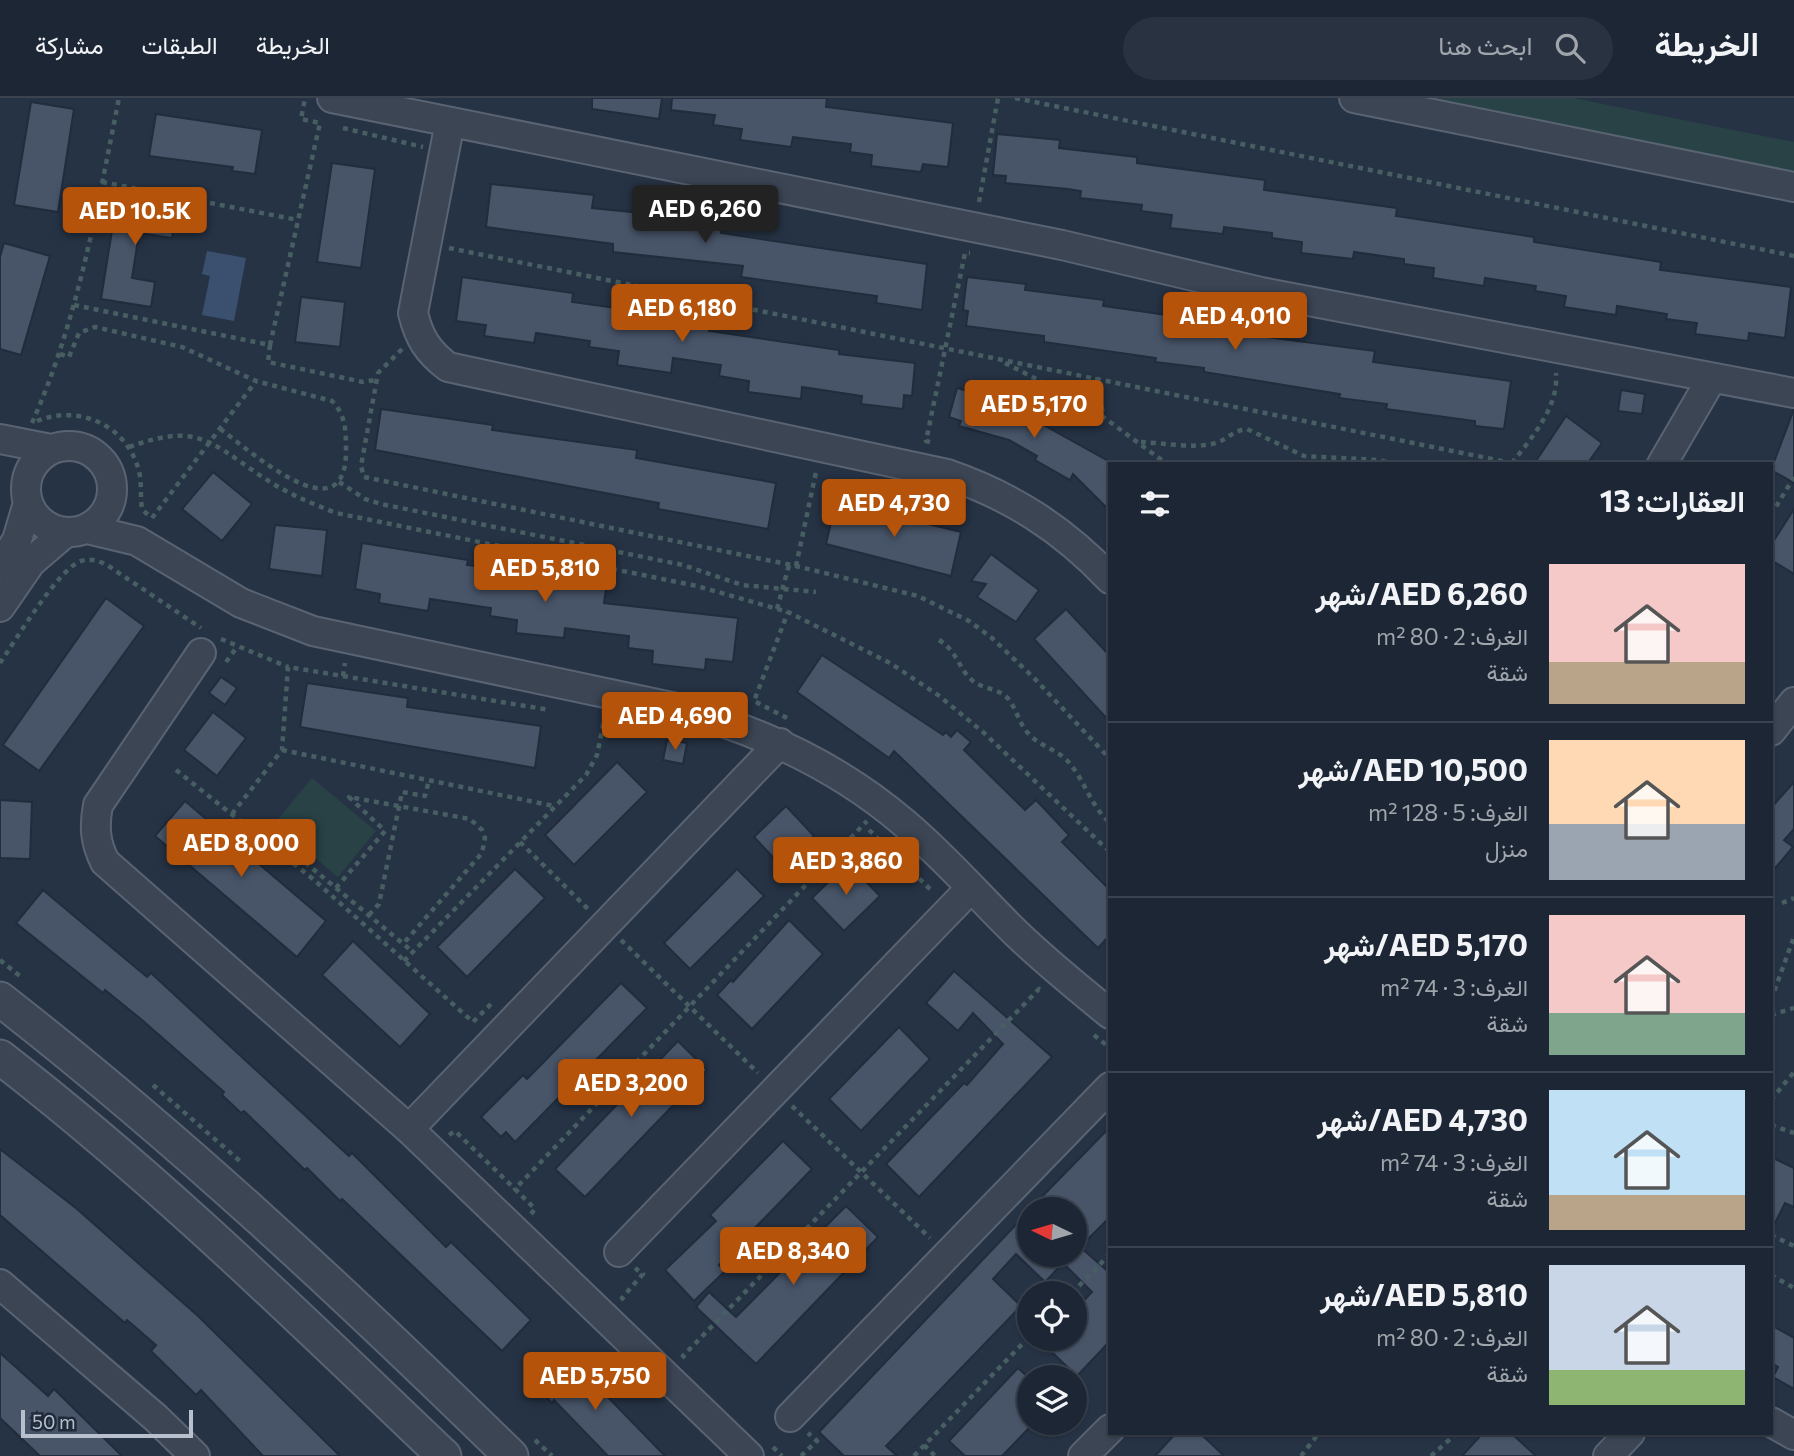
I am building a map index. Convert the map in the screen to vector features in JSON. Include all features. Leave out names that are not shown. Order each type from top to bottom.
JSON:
[{"type":"street","points":[[1354,98],[1794,187]]},
{"type":"street","points":[[326,111],[450,122],[1062,245],[1261,292],[1794,393]]},
{"type":"street","points":[[450,122],[413,313],[418,335],[430,354],[448,368],[947,474],[982,485],[1030,511],[1066,536],[1108,577]]},
{"type":"street","points":[[1663,462],[1712,378]]},
{"type":"street","points":[[0,607],[32,562],[76,531],[106,513],[113,498],[110,473],[92,452],[79,446],[51,449],[13,439],[27,497],[47,526],[76,531],[121,536],[157,537]]},
{"type":"street","points":[[0,567],[17,540],[35,462],[51,449]]},
{"type":"street","points":[[113,498],[206,585],[289,623],[350,640],[712,717],[780,743],[823,766],[882,806],[937,853],[1069,981],[1108,1012]]},
{"type":"street","points":[[207,640],[103,796],[94,824],[97,845],[105,862],[409,1129],[516,1228],[749,1456]]},
{"type":"street","points":[[1773,728],[1794,702]]},
{"type":"street","points":[[409,1129],[596,916],[780,743]]},
{"type":"street","points":[[619,1252],[971,888]]},
{"type":"street","points":[[0,999],[97,1075],[235,1194],[511,1456]]},
{"type":"street","points":[[0,1058],[134,1167],[233,1256],[444,1456]]},
{"type":"street","points":[[790,1417],[1108,1089]]},
{"type":"street","points":[[0,1284],[156,1418],[195,1456]]},
{"type":"street","points":[[1773,1423],[1794,1435]]},
{"type":"street","points":[[1083,1456],[1108,1431]]},
{"type":"street","points":[[1608,1456],[1628,1435]]},
{"type":"path","points":[[13,439],[60,354],[74,305],[119,98]]},
{"type":"path","points":[[305,98],[301,119],[326,111],[444,152]]},
{"type":"path","points":[[988,204],[977,202],[998,98]]},
{"type":"path","points":[[1015,98],[1794,256]]},
{"type":"path","points":[[326,111],[298,220],[268,362],[363,382],[375,380]]},
{"type":"path","points":[[102,182],[298,220]]},
{"type":"path","points":[[425,243],[1507,462]]},
{"type":"path","points":[[947,474],[951,451],[926,441],[965,253],[977,254]]},
{"type":"path","points":[[74,305],[270,345]]},
{"type":"path","points":[[60,354],[69,357],[79,333],[94,327],[182,346],[256,380],[332,401],[341,410],[345,421],[346,471],[339,482],[328,489],[315,489],[299,483],[219,428]]},
{"type":"path","points":[[418,335],[382,366],[375,380],[361,472],[369,479],[796,566],[918,596],[970,621],[1035,679],[1108,757]]},
{"type":"path","points":[[999,360],[1103,415],[1165,462]]},
{"type":"path","points":[[1513,462],[1551,404],[1557,374],[1546,371]]},
{"type":"path","points":[[1097,377],[1103,415]]},
{"type":"path","points":[[152,518],[256,380]]},
{"type":"path","points":[[13,439],[50,415],[86,416],[110,428],[129,447],[140,473],[142,509],[152,518],[157,537]]},
{"type":"path","points":[[1141,442],[1208,444],[1223,440],[1238,430],[1247,429],[1312,461],[1387,462]]},
{"type":"path","points":[[129,447],[174,435],[210,440],[295,497],[335,513],[697,586],[788,612],[890,663],[939,695],[984,732],[1108,850]]},
{"type":"path","points":[[796,566],[814,472],[826,474]]},
{"type":"path","points":[[1773,512],[1794,477]]},
{"type":"path","points":[[339,482],[365,499],[381,504],[683,565],[743,585],[816,592]]},
{"type":"path","points":[[0,663],[60,579],[74,564],[84,560],[97,560],[107,565],[207,640],[288,667],[343,676],[350,640]]},
{"type":"path","points":[[778,608],[789,565]]},
{"type":"path","points":[[780,743],[798,723],[754,701],[788,612]]},
{"type":"path","points":[[939,640],[958,658],[970,679],[1002,692],[1010,702],[1022,728],[1034,740],[1061,754],[1072,765],[1087,797],[1108,821]]},
{"type":"path","points":[[232,814],[282,750],[288,667]]},
{"type":"path","points":[[404,961],[592,766],[600,744],[609,694]]},
{"type":"path","points":[[282,750],[555,806]]},
{"type":"path","points":[[176,770],[313,879],[473,1022],[501,993]]},
{"type":"path","points":[[369,915],[379,904],[402,792],[425,796],[429,780]]},
{"type":"path","points":[[336,888],[385,831],[349,797],[470,819],[482,830],[485,838],[482,853],[403,944]]},
{"type":"path","points":[[516,1228],[535,1209],[514,1189],[882,806]]},
{"type":"path","points":[[259,824],[413,952]]},
{"type":"path","points":[[520,842],[930,1238],[938,1229]]},
{"type":"path","points":[[1782,903],[1794,898]]},
{"type":"path","points":[[577,917],[596,916]]},
{"type":"path","points":[[1773,992],[1794,937]]},
{"type":"path","points":[[683,1356],[1039,989],[1051,1000],[1069,981]]},
{"type":"path","points":[[1773,1014],[1794,1008]]},
{"type":"path","points":[[1773,1098],[1793,1074]]},
{"type":"path","points":[[1773,1126],[1794,1133]]},
{"type":"path","points":[[1773,1236],[1794,1246]]},
{"type":"path","points":[[619,1252],[643,1275],[622,1298],[631,1306]]},
{"type":"path","points":[[1084,1281],[1108,1256]]},
{"type":"path","points":[[1773,1276],[1794,1288]]},
{"type":"path","points":[[675,1347],[702,1374],[684,1393]]},
{"type":"path","points":[[914,1456],[1017,1349]]},
{"type":"path","points":[[1301,1456],[1317,1435]]},
{"type":"path","points":[[1432,1456],[1455,1435]]},
{"type":"path","points":[[924,1445],[935,1456]]},
{"type":"green space","points":[[1343,98],[1573,98],[1794,142],[1794,197]]},
{"type":"green space","points":[[312,778],[376,831],[338,877],[274,824]]},
{"type":"water","points":[[207,251],[246,258],[234,321],[202,315],[210,276],[202,274]]},
{"type":"building","points":[[592,98],[662,98],[659,119],[592,109]]},
{"type":"building","points":[[672,98],[827,98],[826,107],[953,123],[948,167],[923,164],[921,172],[871,166],[872,155],[850,152],[851,144],[793,137],[791,147],[740,140],[742,129],[713,125],[715,115],[671,110]]},
{"type":"building","points":[[31,102],[74,109],[58,212],[14,205]]},
{"type":"building","points":[[156,114],[262,130],[255,174],[232,171],[233,167],[149,156]]},
{"type":"building","points":[[997,134],[1060,140],[1059,148],[1137,157],[1137,163],[1265,180],[1264,190],[1397,208],[1396,216],[1534,237],[1534,242],[1661,262],[1660,270],[1791,287],[1785,338],[1749,333],[1748,341],[1695,334],[1697,323],[1666,319],[1667,314],[1617,306],[1616,315],[1564,307],[1566,296],[1535,291],[1536,286],[1485,278],[1484,286],[1433,278],[1434,268],[1404,264],[1404,259],[1354,252],[1353,259],[1301,253],[1302,242],[1272,238],[1272,233],[1224,227],[1223,234],[1170,228],[1172,215],[1141,211],[1142,205],[1080,198],[1081,191],[1005,183],[1006,176],[993,175]]},
{"type":"building","points":[[332,163],[375,169],[361,268],[317,262]]},
{"type":"building","points":[[491,184],[594,195],[592,208],[722,221],[721,233],[927,264],[922,310],[876,303],[877,296],[741,277],[743,266],[613,252],[613,244],[486,227]]},
{"type":"building","points":[[126,194],[178,202],[172,238],[139,233],[132,278],[155,282],[151,307],[101,299],[115,212],[123,213]]},
{"type":"building","points":[[4,243],[50,256],[21,355],[0,349],[0,257]]},
{"type":"building","points":[[462,277],[573,293],[572,302],[710,321],[709,331],[839,350],[839,354],[915,363],[912,396],[904,395],[903,409],[861,404],[862,396],[802,387],[801,399],[748,392],[749,381],[719,376],[721,365],[673,358],[671,373],[617,365],[619,351],[589,347],[590,341],[536,333],[534,343],[484,336],[486,325],[456,321]]},
{"type":"building","points":[[967,277],[1026,284],[1025,290],[1104,300],[1103,306],[1237,325],[1236,333],[1375,351],[1373,362],[1511,381],[1504,429],[1475,426],[1475,421],[1386,409],[1387,404],[1339,398],[1340,394],[1204,372],[1204,368],[1155,362],[1156,358],[1044,342],[1044,336],[966,326],[968,311],[963,310]]},
{"type":"building","points":[[301,297],[345,302],[340,347],[295,342]]},
{"type":"building","points":[[957,388],[1017,405],[1015,409],[1110,462],[1108,509],[1073,474],[1070,480],[1035,460],[1037,456],[1009,440],[959,426],[961,421],[949,417]]},
{"type":"building","points":[[1621,390],[1645,394],[1642,414],[1618,411]]},
{"type":"building","points":[[381,409],[493,425],[492,430],[637,450],[636,458],[776,483],[768,529],[658,509],[659,503],[375,450]]},
{"type":"building","points":[[1794,409],[1794,483],[1773,471]]},
{"type":"building","points":[[1566,416],[1602,443],[1588,462],[1535,462]]},
{"type":"building","points":[[213,472],[252,504],[222,541],[182,509]]},
{"type":"building","points":[[836,502],[961,532],[951,576],[826,544]]},
{"type":"building","points":[[1794,509],[1794,574],[1773,561],[1773,542]]},
{"type":"building","points":[[275,525],[327,530],[322,576],[269,569]]},
{"type":"building","points":[[362,543],[468,560],[467,565],[607,582],[604,603],[738,618],[733,662],[706,659],[705,670],[652,664],[653,651],[628,648],[629,636],[565,628],[564,638],[516,633],[517,620],[490,616],[491,608],[430,599],[428,611],[379,603],[380,594],[355,589]]},
{"type":"building","points":[[991,554],[1039,590],[1016,622],[977,597],[986,584],[971,581]]},
{"type":"building","points":[[106,598],[144,626],[39,771],[3,745]]},
{"type":"building","points":[[1066,609],[1108,654],[1108,720],[1034,639]]},
{"type":"building","points":[[822,655],[943,735],[946,732],[951,737],[957,730],[971,742],[964,750],[1025,810],[1036,800],[1069,835],[1062,842],[1108,888],[1108,937],[1098,948],[894,751],[889,758],[797,692]]},
{"type":"building","points":[[221,677],[237,688],[225,705],[209,693]]},
{"type":"building","points":[[307,683],[408,698],[407,707],[541,726],[535,768],[300,727]]},
{"type":"building","points":[[213,712],[246,738],[217,776],[184,750]]},
{"type":"building","points":[[667,740],[687,743],[683,764],[663,760]]},
{"type":"building","points":[[617,762],[647,792],[574,865],[545,835]]},
{"type":"building","points":[[1794,782],[1794,829],[1784,840],[1793,847],[1773,871],[1773,806]]},
{"type":"building","points":[[0,800],[32,802],[30,859],[0,858]]},
{"type":"building","points":[[185,801],[326,921],[297,957],[155,836]]},
{"type":"building","points":[[786,806],[814,836],[782,867],[754,837]]},
{"type":"building","points":[[848,863],[880,896],[844,931],[812,898]]},
{"type":"building","points":[[515,869],[545,898],[467,977],[437,947]]},
{"type":"building","points":[[737,869],[764,896],[690,969],[664,943]]},
{"type":"building","points":[[43,890],[147,977],[151,973],[349,1156],[352,1153],[446,1247],[451,1242],[531,1320],[502,1351],[342,1199],[340,1201],[307,1168],[305,1170],[244,1111],[241,1113],[222,1095],[224,1092],[142,1020],[105,990],[103,993],[16,923]]},
{"type":"building","points":[[789,920],[823,954],[752,1029],[717,995],[731,980],[733,982]]},
{"type":"building","points":[[353,941],[430,1014],[400,1047],[322,975]]},
{"type":"building","points":[[954,971],[1052,1057],[919,1197],[886,1164],[964,1083],[967,1085],[1003,1044],[973,1013],[958,1031],[926,1003]]},
{"type":"building","points":[[621,983],[647,1008],[515,1142],[506,1132],[501,1137],[481,1117],[523,1075],[527,1079]]},
{"type":"building","points":[[899,1027],[930,1059],[861,1131],[829,1099]]},
{"type":"building","points":[[678,1041],[707,1070],[585,1197],[555,1169]]},
{"type":"building","points":[[1108,1129],[1108,1219],[1087,1240],[1087,1197],[1042,1197]]},
{"type":"building","points":[[783,1141],[812,1169],[719,1265],[725,1271],[694,1301],[665,1270],[716,1221],[710,1215]]},
{"type":"building","points":[[0,1149],[77,1209],[198,1316],[340,1456],[263,1456],[201,1390],[196,1395],[151,1351],[156,1345],[127,1320],[125,1323],[0,1215]]},
{"type":"building","points":[[1773,1158],[1794,1168],[1794,1207],[1785,1203],[1773,1227]]},
{"type":"building","points":[[846,1206],[878,1237],[756,1364],[696,1307],[709,1292],[736,1317]]},
{"type":"building","points":[[1017,1224],[1017,1255],[993,1279],[1017,1302],[1017,1310],[886,1446],[897,1456],[844,1456],[819,1432]]},
{"type":"building","points":[[1087,1253],[1108,1271],[1108,1343],[1087,1365],[1065,1365],[1051,1351],[1087,1351],[1087,1297],[1092,1292],[1087,1287],[1087,1281],[1081,1281],[1067,1267],[1087,1267]]},
{"type":"building","points":[[1029,1267],[1059,1267],[1046,1281]]},
{"type":"building","points":[[1773,1326],[1794,1338],[1794,1389],[1773,1377],[1778,1367],[1773,1364]]},
{"type":"building","points":[[0,1353],[48,1396],[54,1389],[122,1456],[40,1456],[0,1418]]},
{"type":"building","points":[[567,1355],[665,1456],[608,1456],[554,1400],[552,1403],[535,1385]]},
{"type":"building","points":[[1017,1369],[1017,1435],[1022,1435],[1002,1456],[965,1456],[949,1441]]},
{"type":"building","points":[[1174,1435],[1202,1435],[1224,1456],[1155,1456]]},
{"type":"building","points":[[1481,1435],[1513,1435],[1536,1456],[1462,1456]]}]
